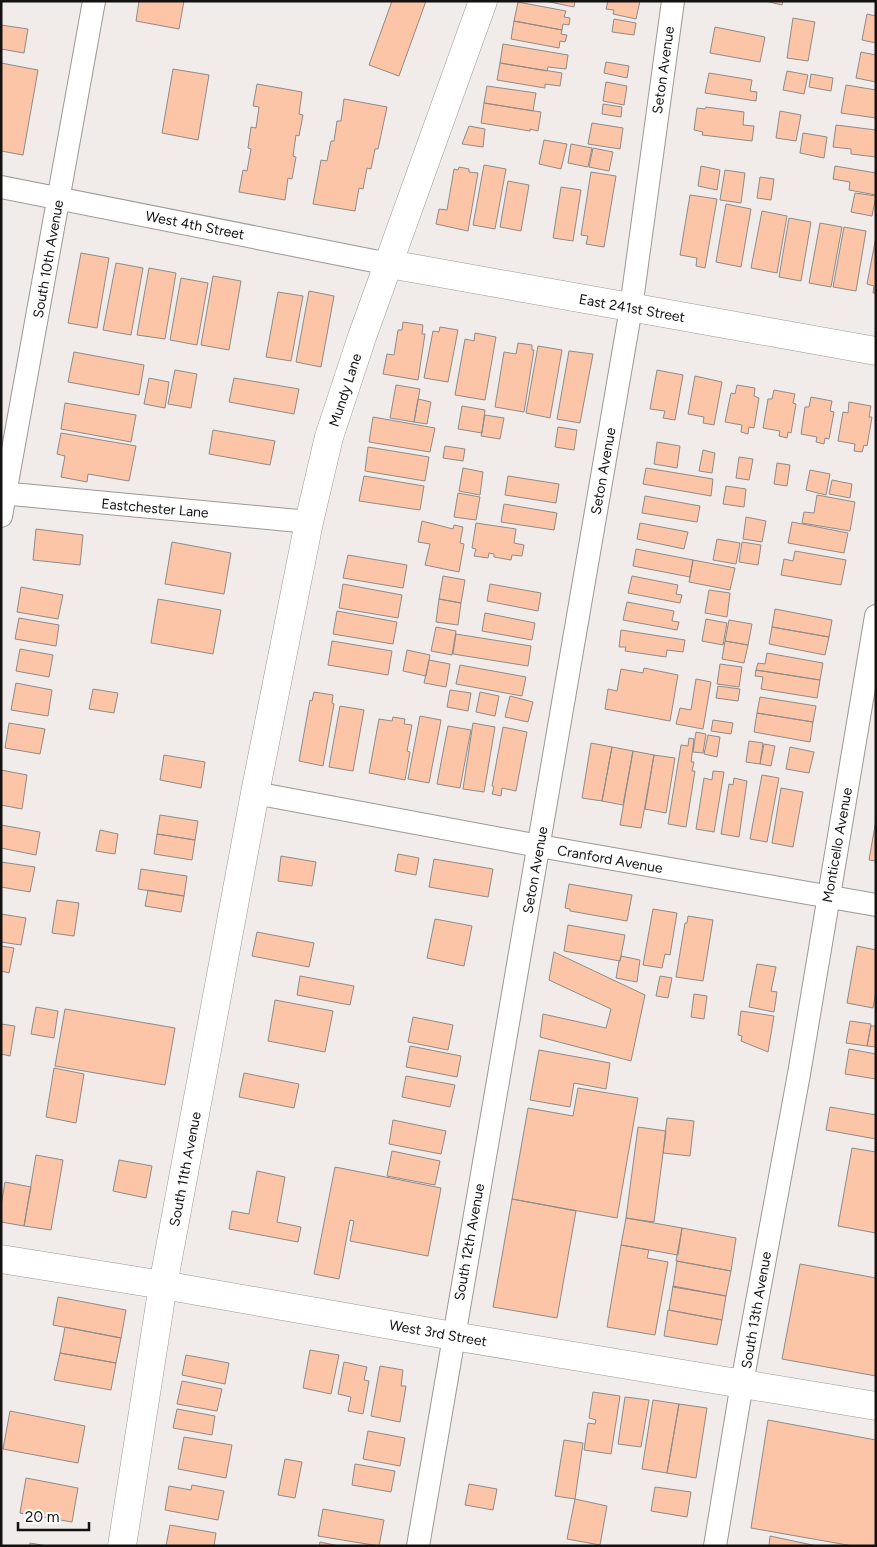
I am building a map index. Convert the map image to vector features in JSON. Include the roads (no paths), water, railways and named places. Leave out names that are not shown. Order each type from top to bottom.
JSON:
[{"type":"street","name":"South 10th Avenue","points":[[1,516],[3,494],[94,1]]},
{"type":"street","name":"Mundy Lane","points":[[255,793],[309,522],[329,437],[362,337],[483,1]]},
{"type":"street","name":"Seton Avenue","points":[[522,939],[631,308],[673,1]]},
{"type":"street","name":"West 4th Street","points":[[1,187],[59,197],[388,264]]},
{"type":"street","name":"East 241st Street","points":[[388,264],[876,351]]},
{"type":"street","name":"Eastchester Lane","points":[[3,494],[309,522]]},
{"type":"street","name":"Monticello Avenue","points":[[799,1074],[876,616]]},
{"type":"street","name":"Cranford Avenue","points":[[255,793],[539,846],[876,905]]},
{"type":"street","name":"South 11th Avenue","points":[[122,1546],[164,1285],[255,793]]},
{"type":"street","name":"South 12th Avenue","points":[[418,1546],[522,939]]},
{"type":"street","name":"South 13th Avenue","points":[[715,1546],[742,1383],[799,1074]]},
{"type":"street","name":"West 3rd Street","points":[[1,1259],[876,1406]]}]
